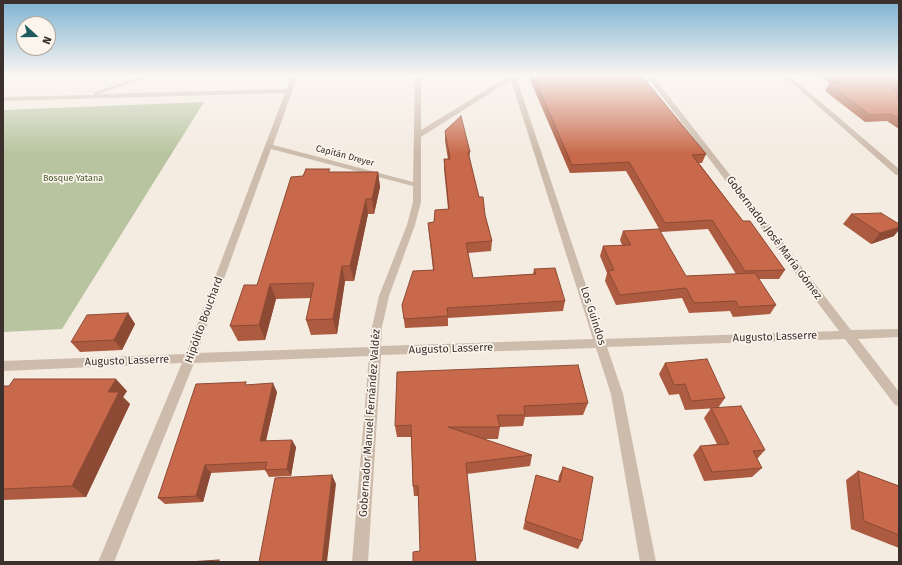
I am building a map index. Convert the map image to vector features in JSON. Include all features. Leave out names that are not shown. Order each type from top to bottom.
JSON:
[{"type":"street","name":"Hipólito Bouchard","points":[[106,562],[190,358],[284,101]]},
{"type":"street","name":"Gobernador Manuel Fernández Valdéz","points":[[360,562],[374,351],[384,296],[411,224],[417,202],[418,101]]},
{"type":"street","points":[[417,136],[472,101]]},
{"type":"street","name":"Los Guindos","points":[[523,101],[617,394],[648,562]]},
{"type":"street","name":"Gobernador José María Gómez","points":[[669,101],[899,401]]},
{"type":"street","points":[[816,101],[899,173]]},
{"type":"street","name":"Capitán Dreyer","points":[[268,146],[417,185]]},
{"type":"street","name":"Augusto Lasserre","points":[[3,366],[847,334],[899,334]]},
{"type":"green space","name":"Bosque Yatana","points":[[204,102],[62,329],[3,332],[3,110]]},
{"type":"building","points":[[544,101],[663,101],[706,154],[692,155],[743,221],[750,221],[785,270],[745,271],[712,220],[665,223],[629,162],[572,165]]},
{"type":"building","points":[[852,101],[899,101],[899,119],[892,114],[870,115]]},
{"type":"building","points":[[461,116],[479,197],[483,197],[485,215],[492,241],[466,243],[473,278],[536,274],[534,269],[555,268],[565,301],[447,308],[448,316],[404,319],[402,305],[413,271],[434,270],[428,223],[434,222],[435,210],[449,209],[444,159],[450,159],[445,131]]},
{"type":"building","points":[[306,169],[330,169],[328,172],[378,172],[372,199],[366,199],[350,266],[342,266],[333,319],[306,320],[314,283],[270,284],[259,325],[230,326],[244,285],[257,285],[291,177],[303,176]]},
{"type":"building","points":[[881,213],[899,224],[899,227],[880,233],[851,214]]},
{"type":"building","points":[[659,229],[686,276],[755,273],[776,305],[739,307],[736,301],[694,303],[686,288],[620,295],[608,271],[614,270],[603,246],[631,245],[623,231]]},
{"type":"building","points":[[128,313],[114,340],[71,342],[87,315]]},
{"type":"building","points":[[707,359],[725,398],[691,401],[685,384],[674,385],[665,363]]},
{"type":"building","points":[[578,365],[588,403],[524,406],[525,415],[497,415],[500,427],[448,427],[532,455],[466,463],[476,562],[413,562],[413,552],[420,551],[418,486],[413,486],[411,425],[395,426],[397,372]]},
{"type":"building","points":[[14,379],[116,379],[108,392],[119,392],[72,486],[3,489],[3,386],[9,386]]},
{"type":"building","points":[[246,382],[245,385],[273,383],[260,441],[292,440],[287,469],[265,470],[267,462],[205,465],[196,496],[158,498],[196,384]]},
{"type":"building","points":[[741,406],[765,450],[753,451],[762,468],[712,472],[700,446],[729,444],[711,408]]},
{"type":"building","points":[[563,467],[593,477],[582,541],[525,521],[536,475],[560,482]]},
{"type":"building","points":[[858,471],[899,486],[899,535],[864,521]]},
{"type":"building","points":[[332,475],[322,562],[259,562],[275,478]]},
{"type":"building","points":[[219,560],[219,562],[188,562]]}]
